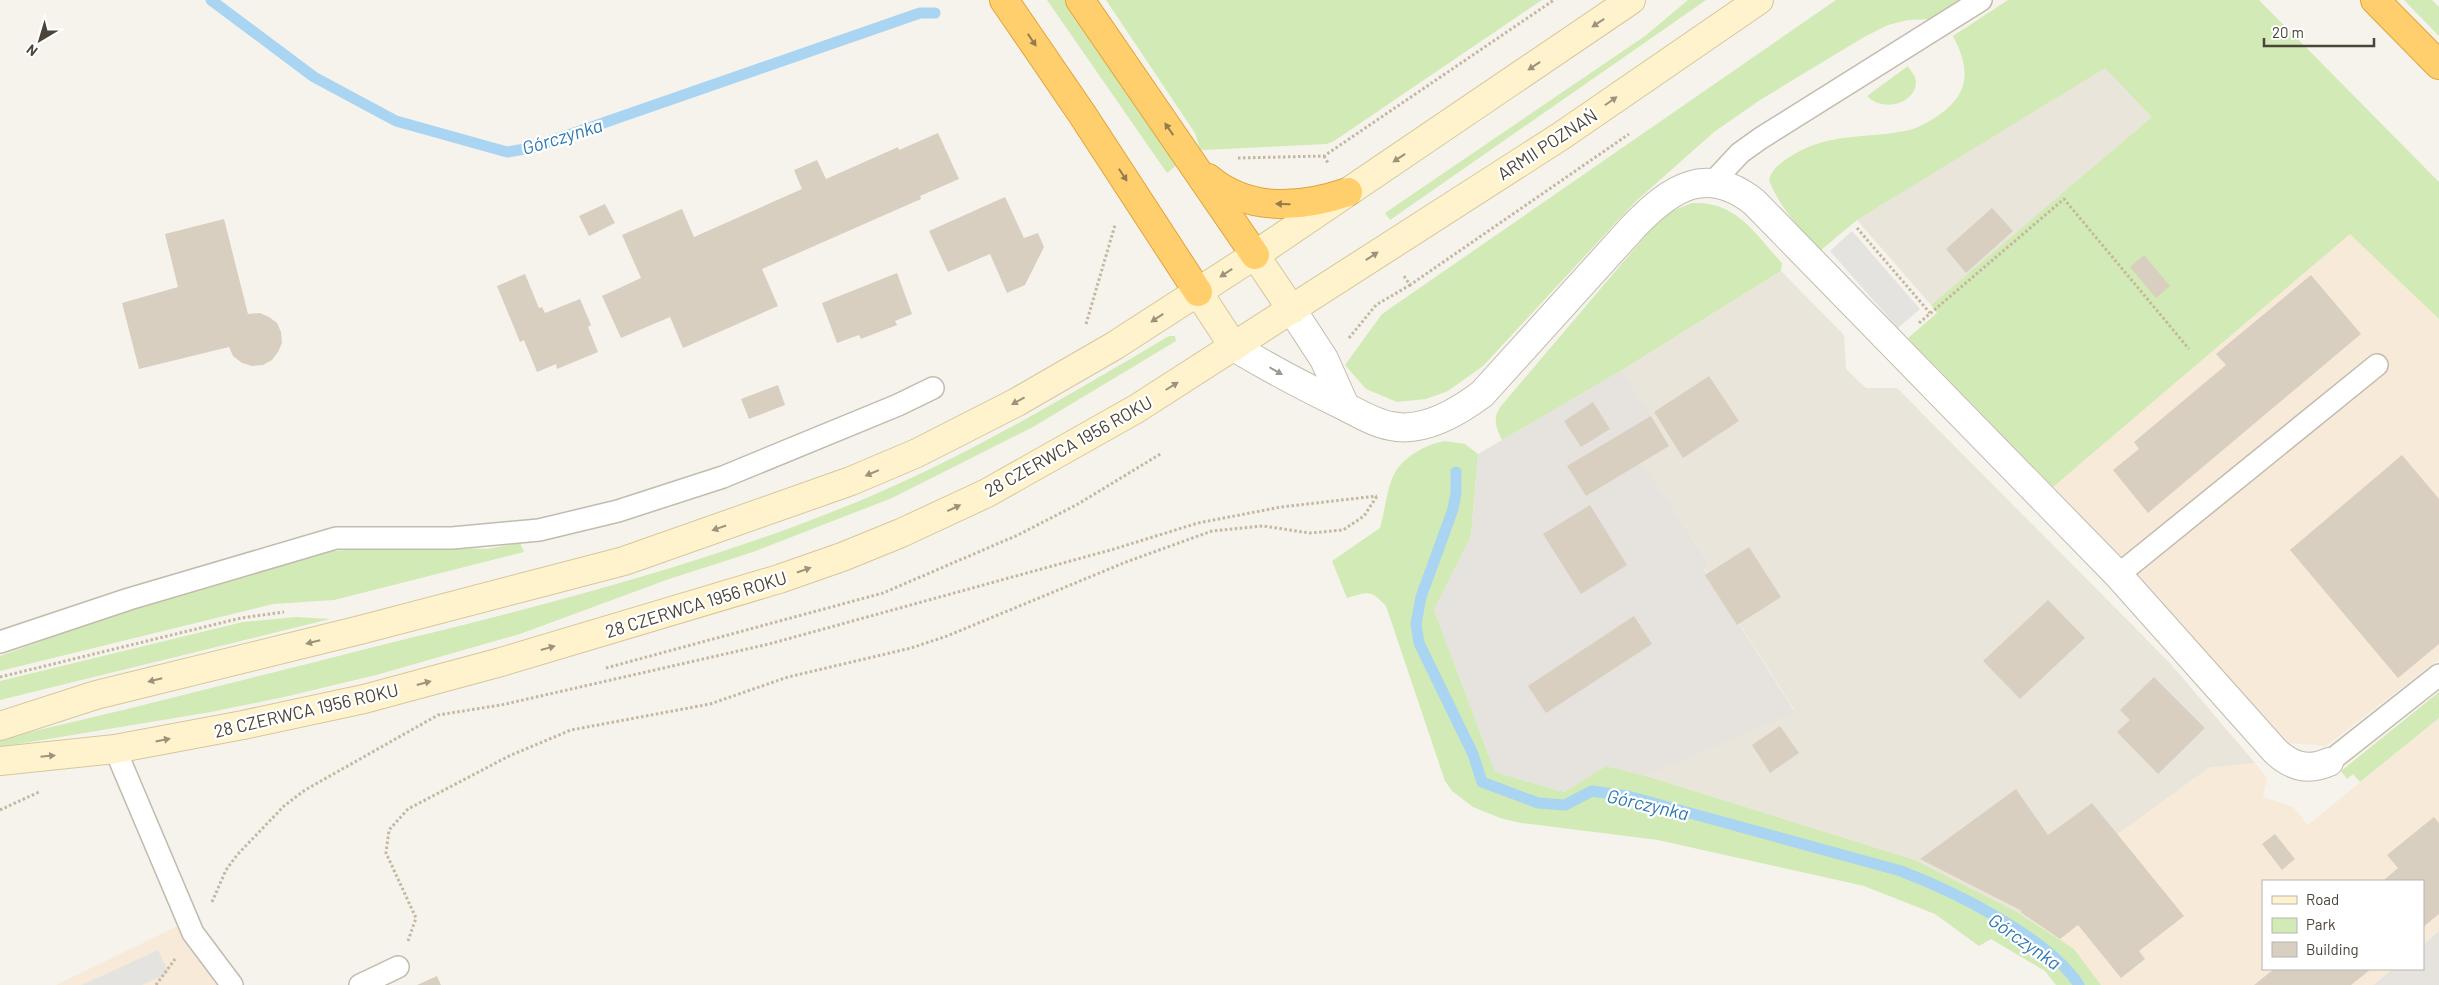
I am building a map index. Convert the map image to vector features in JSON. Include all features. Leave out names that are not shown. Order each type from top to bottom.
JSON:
[{"type":"highway","points":[[1004,0],[1082,114],[1198,292]]},
{"type":"highway","points":[[1080,0],[1255,255]]},
{"type":"highway","points":[[2375,0],[2439,65]]},
{"type":"highway","points":[[1197,168],[1226,192],[1255,202],[1287,205],[1329,199],[1348,192]]},
{"type":"main road","points":[[0,726],[96,695],[360,630],[624,561],[851,481],[917,453],[1017,402],[1114,346],[1255,255],[1631,0]]},
{"type":"main road","name":"ARMII POZNAŃ","points":[[1331,283],[1560,136],[1759,0]]},
{"type":"main road","points":[[1255,255],[1292,310]]},
{"type":"main road","name":"28 CZERWCA 1956 ROKU","points":[[0,762],[115,749],[243,725],[364,699],[612,630],[779,579],[842,557],[987,493],[1089,437],[1234,347],[1331,283]]},
{"type":"main road","points":[[1198,292],[1234,347]]},
{"type":"street","points":[[1234,347],[1292,380],[1366,417],[1392,427],[1427,423],[1461,410],[1482,394],[1504,372],[1647,212],[1679,189],[1696,182],[1713,182],[1731,187],[1754,202],[2118,576],[2276,752],[2285,760],[2308,768],[2329,762]]},
{"type":"street","points":[[1292,310],[1324,359],[1345,406]]},
{"type":"lane","points":[[1713,182],[1740,153],[1761,138],[1981,0]]},
{"type":"lane","points":[[2118,576],[2376,365]]},
{"type":"lane","points":[[0,642],[129,599],[336,538],[452,538],[539,530],[618,511],[723,477],[898,405],[933,388]]},
{"type":"lane","points":[[2329,762],[2439,675]]},
{"type":"lane","points":[[115,749],[193,933],[232,985]]},
{"type":"lane","points":[[360,985],[398,967]]},
{"type":"path","points":[[1236,158],[1324,156],[1554,0]]},
{"type":"path","points":[[1348,340],[1376,305],[1410,285],[1629,134]]},
{"type":"path","points":[[1324,156],[1329,165]]},
{"type":"path","points":[[1857,228],[1930,313],[2064,199],[2189,349]]},
{"type":"path","points":[[1404,277],[1410,285]]},
{"type":"path","points":[[156,985],[206,915],[226,870],[237,855],[284,806],[305,790],[438,715],[501,705],[769,644],[1114,549],[1198,523],[1281,507],[1377,496],[1364,516],[1343,530],[1310,533],[1263,526],[1212,531],[1126,562],[947,636],[911,648],[788,677],[710,704],[572,730],[509,756],[408,809],[389,830],[386,853],[416,918],[398,967]]},
{"type":"shaded area","points":[[2105,67],[2153,117],[1931,305],[1857,220]]},
{"type":"shaded area","points":[[1852,231],[1920,309],[1898,328],[1830,251]]},
{"type":"shaded area","points":[[2351,233],[2439,319],[2439,659],[2326,746],[2288,743],[2053,487]]},
{"type":"shaded area","points":[[1781,271],[1844,335],[1846,369],[1866,388],[1897,388],[2169,662],[2255,763],[2209,768],[2118,834],[2019,913],[1915,860],[1646,776],[1795,711],[1704,568],[1709,564],[1643,462],[1668,446],[1622,370]]},
{"type":"shaded area","points":[[1622,370],[1669,446],[1643,462],[1709,564],[1704,569],[1795,712],[1646,776],[1606,766],[1564,792],[1495,772],[1434,610],[1471,536],[1478,454]]},
{"type":"shaded area","points":[[2439,718],[2439,931],[2424,944],[2424,880],[2262,880],[2262,970],[2392,970],[2373,985],[2101,985],[2074,949],[2019,913],[2118,834],[2209,768],[2255,763],[2267,778],[2263,797],[2293,807],[2308,825]]},
{"type":"shaded area","points":[[184,923],[218,985],[56,985]]},
{"type":"shaded area","points":[[2439,931],[2439,985],[2373,985],[2392,970],[2424,970],[2424,944]]},
{"type":"shaded area","points":[[158,950],[169,973],[142,985],[82,985]]},
{"type":"green space","points":[[1047,0],[1066,0],[1178,164],[1167,173]]},
{"type":"green space","points":[[1106,0],[1542,0],[1334,141],[1327,144],[1204,150],[1200,149],[1195,133]]},
{"type":"green space","points":[[1688,0],[1706,0],[1390,220],[1385,213],[1645,36]]},
{"type":"green space","points":[[1836,0],[1959,0],[1931,19],[1908,20],[1888,25],[1864,37],[1760,100],[1714,132],[1634,203],[1483,366],[1448,391],[1426,399],[1397,402],[1366,389],[1345,365],[1382,314]]},
{"type":"green space","points":[[2008,0],[2259,0],[2439,182],[2439,319],[2350,234],[2053,487],[1908,338],[1937,313],[1931,305],[2152,117],[2105,68],[1857,220],[1820,251],[1785,209],[1769,180],[1774,170],[1782,162],[1802,150],[1817,144],[1831,140],[1909,130],[1925,124],[1947,109],[1956,100],[1964,81],[1963,60],[1953,36]]},
{"type":"green space","points":[[2404,0],[2432,0],[2439,7],[2439,36]]},
{"type":"green space","points":[[1908,66],[1915,77],[1916,85],[1908,98],[1902,102],[1884,104],[1875,102],[1867,96]]},
{"type":"green space","points":[[1692,203],[1721,207],[1733,213],[1753,230],[1782,263],[1781,271],[1622,370],[1502,440],[1496,423],[1498,410],[1501,406],[1647,234],[1670,212]]},
{"type":"green space","points":[[1169,336],[1175,336],[1176,341],[1033,427],[892,498],[753,552],[669,579],[520,634],[376,675],[284,697],[211,712],[0,747],[0,739],[499,616],[627,581],[754,541],[878,493],[953,458],[1026,419]]},
{"type":"green space","points":[[1445,441],[1465,444],[1478,454],[1471,536],[1434,610],[1495,772],[1564,792],[1606,766],[1646,776],[1915,860],[2019,913],[2074,949],[2101,985],[2056,985],[2045,971],[1991,939],[1979,946],[1935,914],[1864,886],[1658,840],[1521,823],[1500,818],[1473,807],[1452,791],[1445,781],[1386,606],[1369,593],[1347,598],[1332,561],[1380,528],[1390,483],[1396,471],[1405,460],[1431,445]]},
{"type":"green space","points":[[520,543],[524,552],[334,600],[273,604],[0,671],[0,656],[102,619],[323,552],[392,546],[487,549]]},
{"type":"green space","points":[[296,617],[330,619],[0,700],[0,681],[243,622]]},
{"type":"green space","points":[[2439,692],[2439,718],[2360,782],[2353,774],[2347,779],[2341,771]]},
{"type":"building","points":[[938,133],[959,179],[920,196],[921,199],[762,269],[778,306],[683,348],[670,317],[621,338],[602,296],[641,278],[622,235],[682,209],[694,237],[802,189],[794,170],[817,160],[826,179],[898,147],[899,150]]},
{"type":"building","points":[[1005,197],[1024,238],[1038,233],[1044,247],[1025,285],[1007,293],[990,254],[948,272],[929,231]]},
{"type":"building","points":[[605,204],[615,223],[589,236],[579,216]]},
{"type":"building","points":[[1992,208],[2013,231],[1966,273],[1946,249]]},
{"type":"building","points":[[224,219],[248,314],[260,313],[277,323],[281,332],[282,343],[278,352],[272,360],[263,365],[252,366],[242,363],[233,356],[229,347],[139,369],[122,303],[178,287],[165,234]]},
{"type":"building","points":[[2144,255],[2170,286],[2156,298],[2130,267]]},
{"type":"building","points":[[897,273],[912,314],[895,321],[897,325],[861,339],[859,335],[837,343],[822,303]]},
{"type":"building","points":[[525,274],[539,308],[542,307],[545,313],[580,299],[591,325],[588,327],[598,352],[557,369],[556,364],[537,372],[524,340],[520,342],[497,286]]},
{"type":"building","points":[[2311,275],[2361,334],[2148,513],[2113,470],[2139,449],[2134,442],[2226,365],[2216,354]]},
{"type":"building","points":[[1709,376],[1739,421],[1683,458],[1654,412]]},
{"type":"building","points":[[778,385],[785,405],[749,419],[741,399]]},
{"type":"building","points":[[1593,402],[1610,429],[1581,447],[1564,421]]},
{"type":"building","points":[[1651,416],[1669,446],[1586,496],[1567,466]]},
{"type":"building","points":[[2402,455],[2439,499],[2439,644],[2398,678],[2290,550]]},
{"type":"building","points":[[1590,505],[1627,565],[1581,594],[1543,534]]},
{"type":"building","points":[[1749,547],[1781,597],[1737,625],[1705,575]]},
{"type":"building","points":[[2048,600],[2085,638],[2020,699],[1983,661]]},
{"type":"building","points":[[1634,616],[1652,644],[1546,713],[1528,686]]},
{"type":"building","points":[[2154,677],[2205,728],[2158,774],[2117,732],[2130,720],[2120,710]]},
{"type":"building","points":[[1780,726],[1799,753],[1770,773],[1752,745]]},
{"type":"building","points":[[2016,789],[2048,835],[2092,803],[2184,916],[2139,951],[2145,959],[2121,978],[2078,925],[2060,939],[2020,912],[2022,911],[1920,859]]},
{"type":"building","points":[[2434,817],[2439,823],[2439,914],[2424,926],[2424,880],[2384,880],[2398,868],[2387,855]]},
{"type":"building","points":[[2275,834],[2295,859],[2282,870],[2262,844]]},
{"type":"building","points":[[2273,970],[2370,970],[2351,985],[2254,985]]},
{"type":"building","points":[[437,976],[441,985],[417,985]]},
{"type":"waterway","name":"Górczynka","points":[[211,0],[314,77],[396,121],[507,152],[531,148],[920,13],[935,13]]},
{"type":"waterway","name":"Górczynka","points":[[1456,472],[1456,493],[1453,509],[1421,597],[1416,624],[1419,643],[1473,754],[1482,782],[1538,803],[1565,805],[1592,791],[1628,796],[1901,871],[1972,903],[2023,933],[2065,967],[2079,985]]}]
